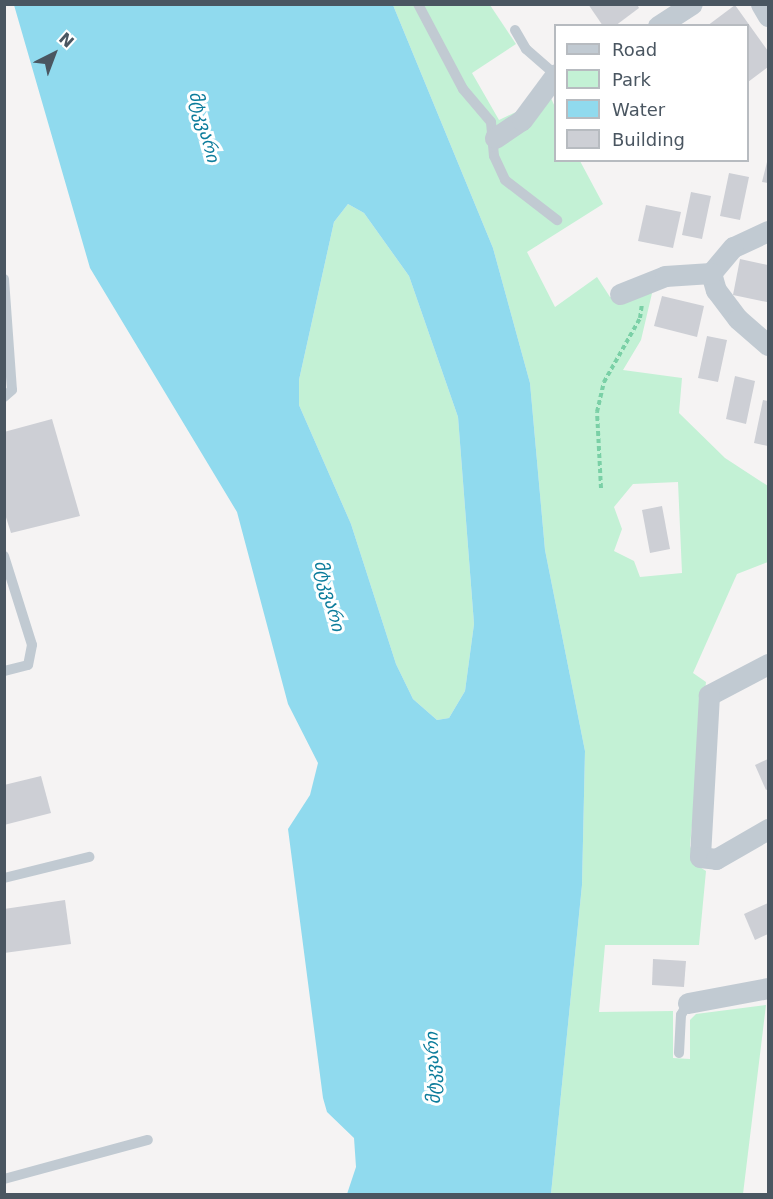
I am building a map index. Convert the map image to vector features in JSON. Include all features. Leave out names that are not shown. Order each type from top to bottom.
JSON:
[{"type":"street","points":[[761,4],[768,15]]},
{"type":"street","points":[[665,24],[688,6]]},
{"type":"street","points":[[495,138],[522,120],[554,75]]},
{"type":"street","points":[[711,273],[733,247],[768,231]]},
{"type":"street","points":[[620,294],[644,284],[692,271],[711,273]]},
{"type":"street","points":[[711,273],[716,290],[738,319],[768,345]]},
{"type":"street","points":[[768,664],[709,695],[700,856],[716,859],[768,829]]},
{"type":"street","points":[[688,1003],[768,988]]},
{"type":"lane","points":[[418,4],[495,138],[494,156],[505,180],[556,220]]},
{"type":"lane","points":[[515,30],[526,49],[554,73]]},
{"type":"lane","points":[[4,279],[12,390],[4,397]]},
{"type":"lane","points":[[4,556],[32,645],[28,665],[4,671]]},
{"type":"lane","points":[[4,878],[88,857]]},
{"type":"lane","points":[[679,1053],[681,1015],[688,1003]]},
{"type":"lane","points":[[4,1179],[148,1140]]},
{"type":"path","points":[[601,488],[597,412],[604,382],[640,318],[644,284]]},
{"type":"green space","points":[[393,5],[490,5],[516,44],[472,73],[499,120],[550,96],[554,105],[554,162],[581,162],[603,204],[527,252],[555,307],[597,277],[610,297],[653,289],[641,340],[623,370],[682,378],[679,413],[725,458],[768,486],[768,562],[737,574],[693,673],[706,682],[690,846],[698,866],[706,871],[699,945],[605,945],[599,1012],[673,1011],[673,1058],[690,1059],[690,1020],[696,1014],[766,1005],[743,1194],[551,1194],[582,885],[585,751],[545,550],[530,383],[493,248]],"holes":[[[678,482],[682,573],[640,577],[634,561],[614,551],[622,529],[614,507],[633,484]]]},
{"type":"green space","points":[[348,204],[364,213],[409,276],[458,417],[474,624],[465,691],[449,718],[437,720],[413,699],[396,664],[351,524],[299,405],[299,380],[334,222]]},
{"type":"water","name":"მტკვარი","points":[[14,5],[393,5],[493,248],[530,383],[545,550],[585,751],[582,885],[551,1194],[347,1194],[356,1167],[354,1138],[327,1112],[323,1098],[288,829],[310,795],[318,763],[288,704],[237,512],[90,268]],"holes":[[[348,204],[364,213],[409,276],[458,417],[474,624],[465,691],[449,718],[437,720],[413,699],[396,664],[351,524],[299,405],[299,380],[334,222]]]},
{"type":"building","points":[[588,4],[637,4],[639,8],[618,24],[602,24]]},
{"type":"building","points":[[735,5],[749,24],[710,24]]},
{"type":"building","points":[[749,25],[768,51],[768,67],[749,81]]},
{"type":"building","points":[[768,158],[768,183],[762,182]]},
{"type":"building","points":[[729,173],[749,177],[740,220],[720,216]]},
{"type":"building","points":[[691,192],[711,196],[702,239],[682,235]]},
{"type":"building","points":[[646,205],[681,212],[673,248],[638,241]]},
{"type":"building","points":[[740,259],[768,265],[767,302],[733,295]]},
{"type":"building","points":[[662,296],[704,306],[697,337],[654,326]]},
{"type":"building","points":[[707,336],[727,340],[718,382],[698,378]]},
{"type":"building","points":[[735,376],[755,381],[746,424],[726,419]]},
{"type":"building","points":[[763,400],[768,401],[768,446],[754,443]]},
{"type":"building","points":[[52,419],[80,516],[11,533],[4,511],[4,432]]},
{"type":"building","points":[[662,506],[670,549],[650,553],[642,510]]},
{"type":"building","points":[[768,759],[768,789],[766,790],[755,765]]},
{"type":"building","points":[[41,776],[51,813],[4,825],[4,785]]},
{"type":"building","points":[[65,900],[71,944],[4,953],[4,909]]},
{"type":"building","points":[[768,903],[768,934],[755,940],[744,914]]},
{"type":"building","points":[[653,959],[686,961],[684,987],[652,985]]}]
